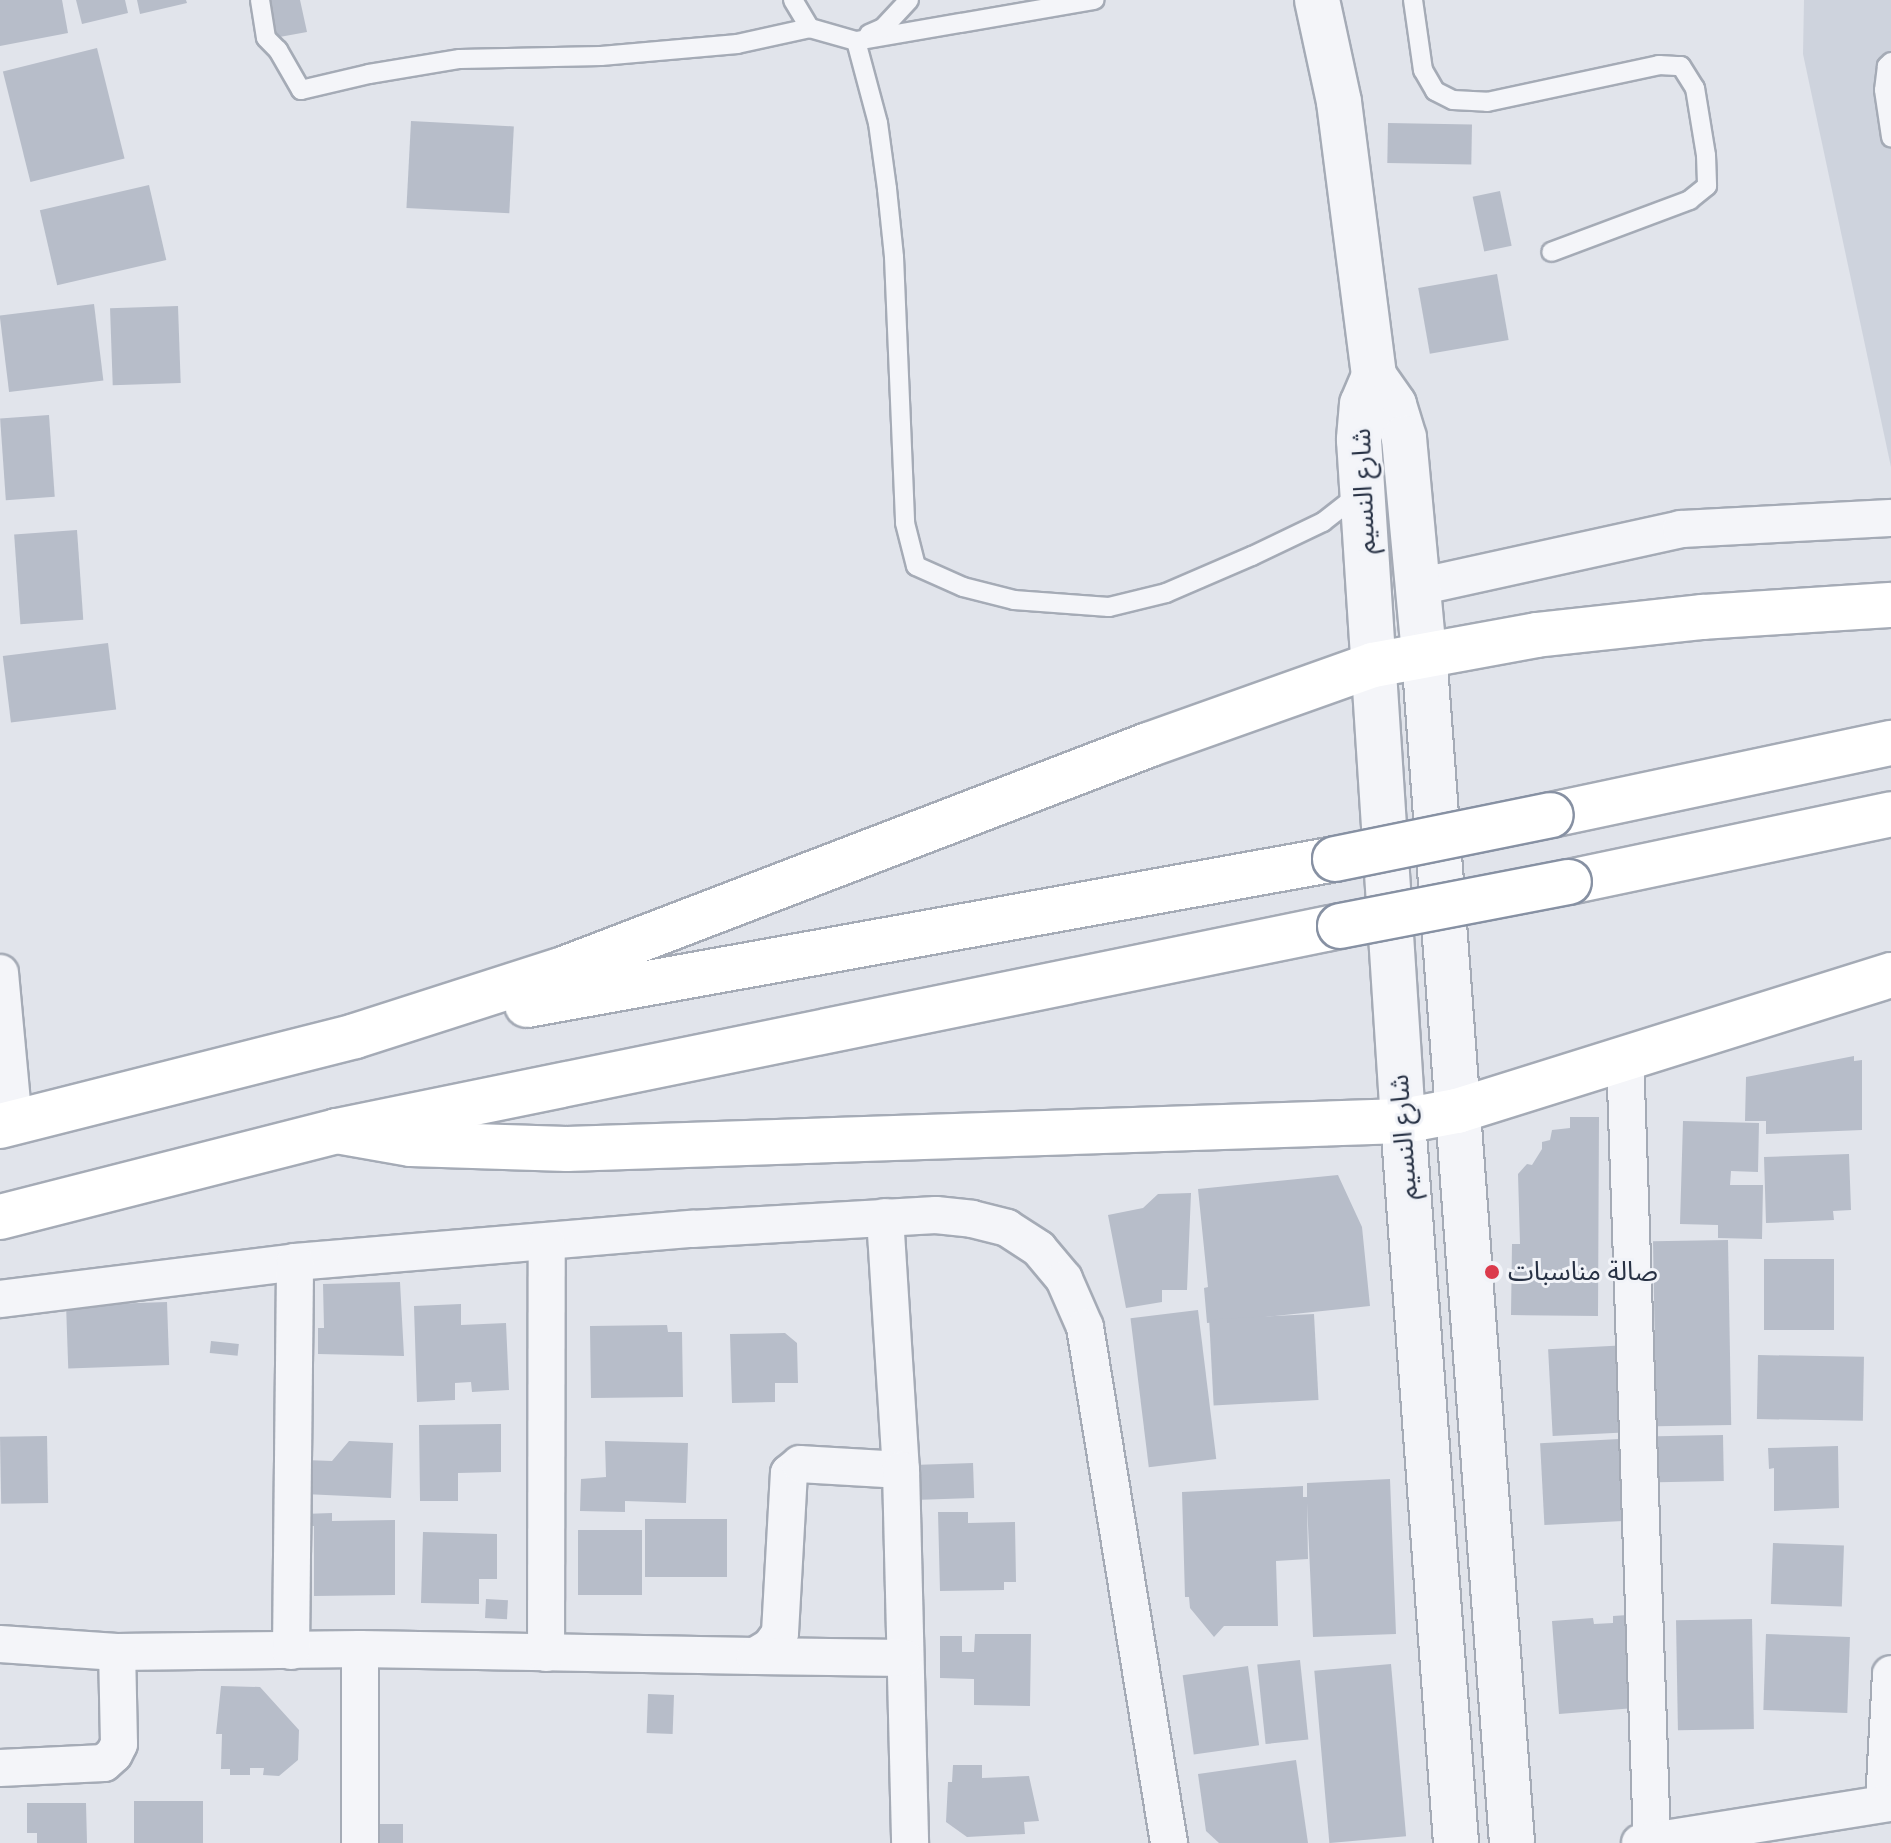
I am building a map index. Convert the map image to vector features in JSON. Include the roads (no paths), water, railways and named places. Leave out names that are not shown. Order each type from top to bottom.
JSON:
[{"type":"highway","points":[[7,1125],[355,1036],[561,970],[1148,745],[1373,665],[1424,653],[1536,635],[1703,617],[1891,605]]},
{"type":"highway","points":[[355,1036],[1335,859],[1891,743]]},
{"type":"highway","points":[[0,1217],[337,1131],[1891,814]]},
{"type":"highway","points":[[337,1131],[411,1144],[567,1149],[1403,1121],[1457,1111],[1891,975]]},
{"type":"street","points":[[1317,0],[1339,102],[1374,376]]},
{"type":"street","name":"شارع النسيم","points":[[1374,376],[1361,416],[1363,491],[1403,1121],[1456,1843]]},
{"type":"street","name":"شارع النسيم","points":[[1374,376],[1394,405],[1404,438],[1424,653],[1512,1843]]},
{"type":"street","points":[[1418,587],[1681,529],[1891,518]]},
{"type":"street","points":[[0,973],[7,1125]]},
{"type":"street","points":[[1625,1056],[1646,1842],[1820,1829],[1888,1803],[1891,1674]]},
{"type":"street","points":[[0,1299],[295,1262],[885,1217],[936,1215],[972,1219],[1007,1228],[1039,1249],[1064,1279],[1085,1327],[1169,1843]]},
{"type":"street","points":[[885,1217],[901,1470],[910,1843]]},
{"type":"street","points":[[546,1653],[547,1243]]},
{"type":"street","points":[[291,1651],[295,1262]]},
{"type":"street","points":[[755,1656],[770,1647],[780,1633],[789,1473],[800,1464],[901,1470]]},
{"type":"street","points":[[0,1644],[117,1652],[360,1649],[904,1658]]},
{"type":"street","points":[[360,1649],[360,1843]]},
{"type":"street","points":[[0,1768],[104,1763],[114,1754],[119,1744],[117,1652]]},
{"type":"lane","points":[[260,0],[266,38],[278,50],[301,90],[369,74],[460,59],[601,56],[737,44],[810,28],[856,41],[1094,0]]},
{"type":"lane","points":[[793,0],[810,28]]},
{"type":"lane","points":[[856,41],[883,28],[909,0]]},
{"type":"lane","points":[[1413,0],[1423,70],[1435,91],[1453,100],[1487,102],[1659,65],[1681,66],[1695,88],[1706,155],[1707,186],[1690,200],[1551,252]]},
{"type":"lane","points":[[856,41],[878,123],[889,203],[905,523],[916,566],[963,587],[1014,600],[1109,607],[1166,593],[1252,556],[1323,522],[1363,491]]},
{"type":"lane","points":[[1891,62],[1887,66],[1884,90],[1891,137]]},
{"type":"place","name":"صالة مناسبات","points":[[1492,1272]]}]
